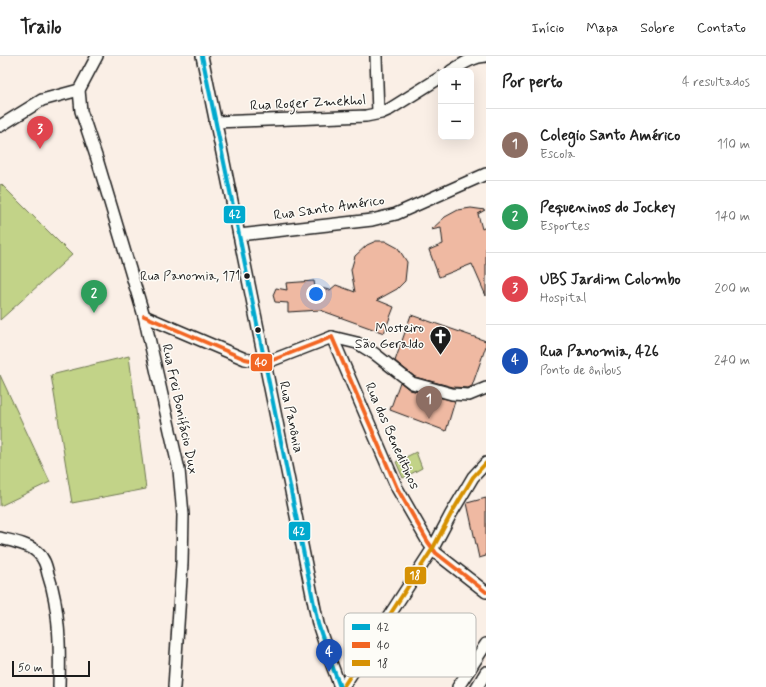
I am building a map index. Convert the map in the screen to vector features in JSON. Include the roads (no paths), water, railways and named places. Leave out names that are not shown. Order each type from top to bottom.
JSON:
[{"type":"street","points":[[0,126],[42,100],[79,90],[96,56]]},
{"type":"street","name":"Rua Panônia","points":[[202,56],[240,235],[318,624],[329,657],[342,687]]},
{"type":"street","points":[[376,56],[378,114]]},
{"type":"street","points":[[456,68],[468,61],[486,56]]},
{"type":"street","name":"Rua Roger Zmekhol","points":[[216,122],[366,116],[378,114],[390,109],[438,79]]},
{"type":"street","name":"Rua Frei Bonifácio Dux","points":[[79,90],[81,111],[97,158],[144,316],[179,470],[183,515],[182,563],[174,687]]},
{"type":"street","name":"Rua Santo Américo","points":[[240,235],[372,220],[396,214],[486,174]]},
{"type":"street","points":[[144,316],[245,359],[265,363],[332,337],[357,342],[412,383],[452,394],[469,395],[486,388]]},
{"type":"street","name":"Rua dos Beneditinos","points":[[332,337],[397,488],[428,542],[436,552],[486,592]]},
{"type":"street","points":[[390,613],[433,548],[473,477],[486,463]]},
{"type":"street","points":[[0,538],[23,544],[36,550],[43,558],[53,587],[60,637],[59,687]]},
{"type":"street","points":[[476,659],[486,644]]},
{"type":"street","points":[[477,687],[486,672]]},
{"type":"street","points":[[342,687],[349,677]]},
{"type":"street","points":[[458,687],[465,677]]},
{"type":"place","name":"UBS Jardim Colombo","points":[[40,149]]},
{"type":"place","name":"Rua Panomia, 171","points":[[247,276]]},
{"type":"place","name":"Pequeninos do Jockey","points":[[94,313]]},
{"type":"place","name":"Mosteiro São Geraldo","points":[[440,356]]},
{"type":"place","name":"Colegio Santo Américo","points":[[429,419]]},
{"type":"place","name":"Rua Panomia, 426","points":[[329,672]]}]
